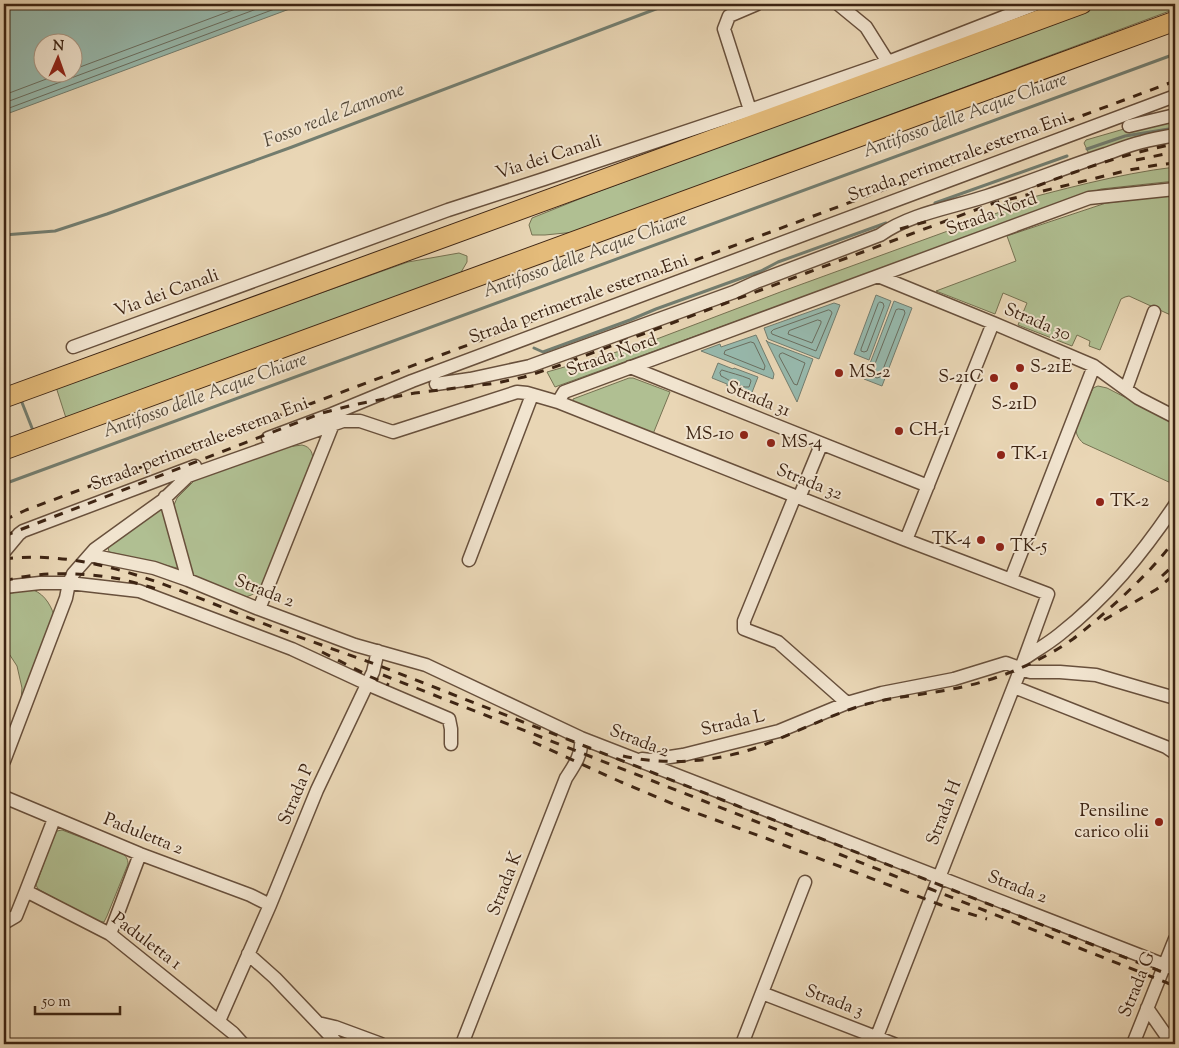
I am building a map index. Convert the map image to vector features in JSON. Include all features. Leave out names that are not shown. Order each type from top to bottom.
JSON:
[{"type":"highway","points":[[4,398],[1082,4]]},
{"type":"highway","points":[[4,450],[1175,22]]},
{"type":"street","points":[[750,110],[724,29],[728,16],[757,4]]},
{"type":"street","points":[[838,4],[866,27],[888,62]]},
{"type":"street","name":"Via dei Canali","points":[[73,347],[448,210],[888,62],[1038,4]]},
{"type":"street","name":"Strada perimetrale esterna Eni","points":[[4,552],[23,531],[332,414],[421,377],[1175,96]]},
{"type":"street","points":[[1129,126],[1175,115]]},
{"type":"street","points":[[436,384],[530,366],[734,292],[880,235],[911,219],[935,210],[988,196],[1141,142],[1175,135]]},
{"type":"street","name":"Strada Nord","points":[[4,761],[66,598],[73,574],[95,549],[165,497],[188,476],[343,421],[360,421],[393,432],[516,392],[558,402],[564,392],[1089,198],[1175,189]]},
{"type":"street","name":"Strada 30","points":[[878,276],[1094,366],[1138,398],[1175,417]]},
{"type":"street","points":[[1126,389],[1154,312]]},
{"type":"street","points":[[906,540],[993,323]]},
{"type":"street","points":[[1011,579],[1094,366]]},
{"type":"street","name":"Strada 31","points":[[630,367],[928,486]]},
{"type":"street","points":[[469,560],[532,395]]},
{"type":"street","name":"Strada 32","points":[[558,402],[906,540],[1048,594]]},
{"type":"street","points":[[259,609],[333,424]]},
{"type":"street","points":[[821,444],[744,621],[744,629],[778,642],[847,703]]},
{"type":"street","points":[[165,497],[188,580]]},
{"type":"street","points":[[1023,663],[1090,609],[1126,572],[1175,505]]},
{"type":"street","name":"Strada 2","points":[[90,555],[154,568],[355,645],[426,666],[581,738],[1170,967]]},
{"type":"street","points":[[4,587],[40,583],[69,583],[138,591],[292,649],[450,719],[452,729],[451,744]]},
{"type":"street","name":"Strada H","points":[[875,1041],[1014,687],[1048,594]]},
{"type":"street","name":"Strada P","points":[[219,1021],[270,905],[317,790],[374,672],[378,651]]},
{"type":"street","name":"Strada L","points":[[623,754],[650,760],[683,754],[779,731],[847,703],[882,693],[954,679],[1006,663],[1023,663],[1030,672],[1096,675],[1175,696]]},
{"type":"street","points":[[1014,687],[1166,747],[1175,753]]},
{"type":"street","name":"Strada K","points":[[462,1044],[566,778],[582,746],[581,738]]},
{"type":"street","name":"Paduletta 2","points":[[4,797],[140,854],[250,895],[270,905]]},
{"type":"street","points":[[4,923],[16,916],[54,818]]},
{"type":"street","points":[[110,934],[140,854]]},
{"type":"street","points":[[742,1044],[805,882]]},
{"type":"street","name":"Paduletta 1","points":[[26,891],[110,934],[219,1021],[243,1044]]},
{"type":"street","name":"Strada G","points":[[1134,1044],[1148,1008],[1170,967],[1175,939]]},
{"type":"street","points":[[248,954],[275,978],[338,1044]]},
{"type":"street","name":"Strada 3","points":[[762,993],[875,1041],[894,1044]]},
{"type":"street","points":[[1148,1008],[1172,1044]]},
{"type":"street","points":[[318,1023],[334,1026],[381,1044]]},
{"type":"green space","points":[[1105,4],[1175,4],[1175,9],[575,232],[532,235],[529,225],[532,218],[597,192]]},
{"type":"green space","points":[[1175,122],[1175,131],[1089,154],[1084,143],[1086,140],[1124,129],[1129,130]]},
{"type":"green space","points":[[1175,167],[1175,181],[1101,189],[555,387],[547,372],[641,345],[1000,212],[1003,205],[1110,178]]},
{"type":"green space","points":[[1175,195],[1175,317],[1129,296],[1125,297],[1121,299],[1100,350],[1089,346],[1090,341],[1077,335],[1072,346],[1018,325],[1027,303],[1003,293],[995,314],[936,291],[1016,261],[1007,236],[1106,203]]},
{"type":"green space","points":[[459,253],[467,256],[467,262],[460,274],[66,418],[56,387],[408,262]]},
{"type":"green space","points":[[629,378],[670,392],[653,434],[573,402],[573,399]]},
{"type":"green space","points":[[1098,386],[1107,388],[1175,423],[1175,483],[1171,483],[1080,440],[1076,429],[1077,425],[1093,388]]},
{"type":"green space","points":[[302,445],[308,447],[311,451],[313,462],[260,588],[254,594],[245,597],[192,576],[174,512],[177,498],[195,480],[280,448]]},
{"type":"green space","points":[[161,509],[165,510],[181,569],[109,552],[108,547]]},
{"type":"green space","points":[[29,589],[38,592],[45,598],[54,615],[20,711],[22,688],[17,666],[4,646],[4,595]]},
{"type":"green space","points":[[62,830],[126,856],[128,864],[104,922],[97,922],[38,889],[36,885],[54,835],[57,831]]},
{"type":"water","points":[[4,4],[303,4],[4,115]]},
{"type":"water","points":[[876,295],[891,301],[869,360],[854,354]]},
{"type":"water","points":[[894,301],[912,308],[882,386],[864,379]]},
{"type":"water","points":[[834,303],[840,305],[819,359],[768,339],[764,328]]},
{"type":"water","points":[[756,335],[774,374],[773,379],[701,351],[720,344],[721,347]]},
{"type":"water","points":[[766,340],[813,359],[797,402]]},
{"type":"water","points":[[718,363],[758,377],[751,395],[712,378]]},
{"type":"waterway","name":"Fosso reale Zannone","points":[[4,235],[55,231],[107,214],[292,147],[669,4]]},
{"type":"waterway","name":"Antifosso delle Acque Chiare","points":[[4,484],[1175,54]]},
{"type":"waterway","points":[[1087,149],[1125,136],[1175,128]]},
{"type":"waterway","points":[[935,203],[1067,156]]},
{"type":"waterway","points":[[534,348],[543,352],[761,271],[778,262],[886,223]]},
{"type":"waterway","points":[[21,400],[32,428]]},
{"type":"railway","points":[[4,520],[26,510],[1175,81]]},
{"type":"railway","points":[[1037,186],[1105,162],[1175,144]]},
{"type":"railway","points":[[1136,160],[1175,152]]},
{"type":"railway","points":[[4,536],[322,413],[415,393],[497,383],[524,377],[994,203],[1129,170],[1175,163]]},
{"type":"railway","points":[[900,229],[932,220]]},
{"type":"railway","points":[[623,756],[658,761],[693,761],[728,756],[761,746],[863,705],[968,686],[1000,676],[1045,656],[1085,630],[1142,578],[1175,539]]},
{"type":"railway","points":[[4,559],[35,557],[65,559],[124,571],[154,581],[375,664],[1175,977]]},
{"type":"railway","points":[[1162,576],[1175,564]]},
{"type":"railway","points":[[4,581],[42,574],[82,574],[121,579],[161,590]]},
{"type":"railway","points":[[1104,620],[1157,589],[1175,574]]},
{"type":"railway","points":[[322,652],[389,685]]},
{"type":"railway","points":[[383,675],[793,836]]},
{"type":"railway","points":[[533,742],[680,807],[941,905],[987,919]]},
{"type":"railway","points":[[839,854],[900,878]]},
{"type":"railway","points":[[928,888],[1175,986]]},
{"type":"place","name":"S-21E","points":[[1020,368]]},
{"type":"place","name":"MS-2","points":[[839,373]]},
{"type":"place","name":"S-21C","points":[[994,378]]},
{"type":"place","name":"S-21D","points":[[1014,386]]},
{"type":"place","name":"CH-1","points":[[899,431]]},
{"type":"place","name":"MS-10","points":[[744,435]]},
{"type":"place","name":"MS-4","points":[[771,443]]},
{"type":"place","name":"TK-1","points":[[1001,455]]},
{"type":"place","name":"TK-2","points":[[1100,502]]},
{"type":"place","name":"TK-4","points":[[981,540]]},
{"type":"place","name":"TK-5","points":[[1000,547]]},
{"type":"place","name":"Pensiline carico olii","points":[[1159,822]]}]
